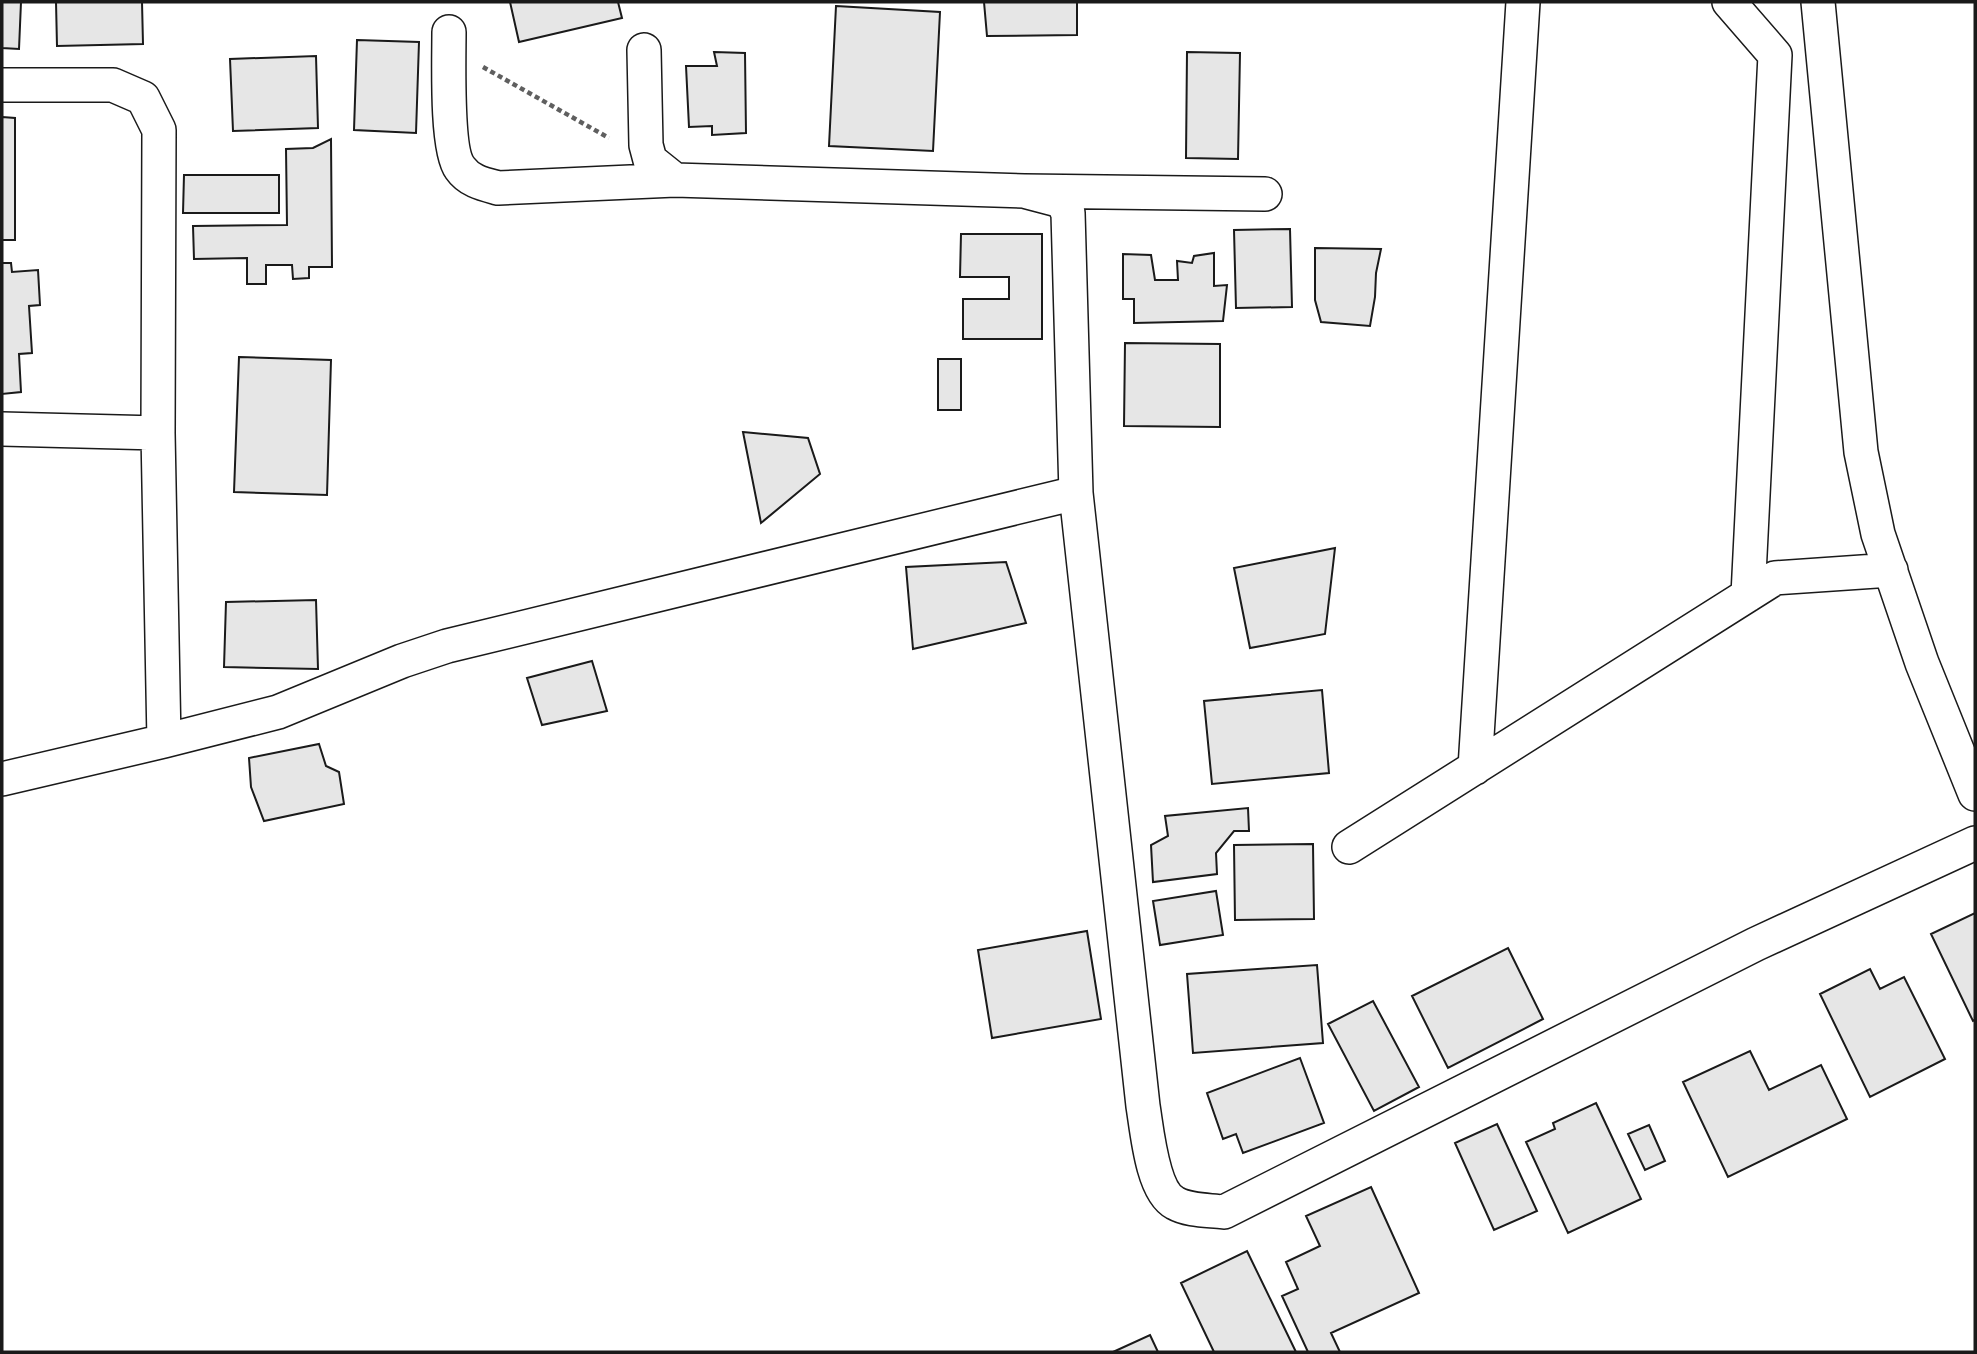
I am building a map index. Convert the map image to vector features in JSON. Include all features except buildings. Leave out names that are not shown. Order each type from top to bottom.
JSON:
[{"type":"street","points":[[1475,768],[1523,2]]},
{"type":"street","points":[[1729,2],[1775,55],[1748,595]]},
{"type":"street","points":[[1818,2],[1861,452],[1878,534],[1922,663],[1975,794]]},
{"type":"street","points":[[449,40],[452,145],[458,166],[472,179],[498,188],[663,170],[1024,191],[1265,194]]},
{"type":"street","points":[[644,50],[646,145],[663,170]]},
{"type":"street","points":[[2,85],[113,85],[143,99],[159,130],[158,433],[164,741]]},
{"type":"street","points":[[1024,191],[1062,201],[1068,213],[1076,494],[1143,1106],[1158,1181],[1172,1202],[1188,1208],[1224,1212],[1756,944],[1975,844]]},
{"type":"street","points":[[2,429],[158,433]]},
{"type":"street","points":[[2,779],[278,712],[401,661],[447,646],[1076,494]]},
{"type":"street","points":[[1349,847],[1775,578],[1891,570]]},
{"type":"path","points":[[449,40],[663,170]]}]
